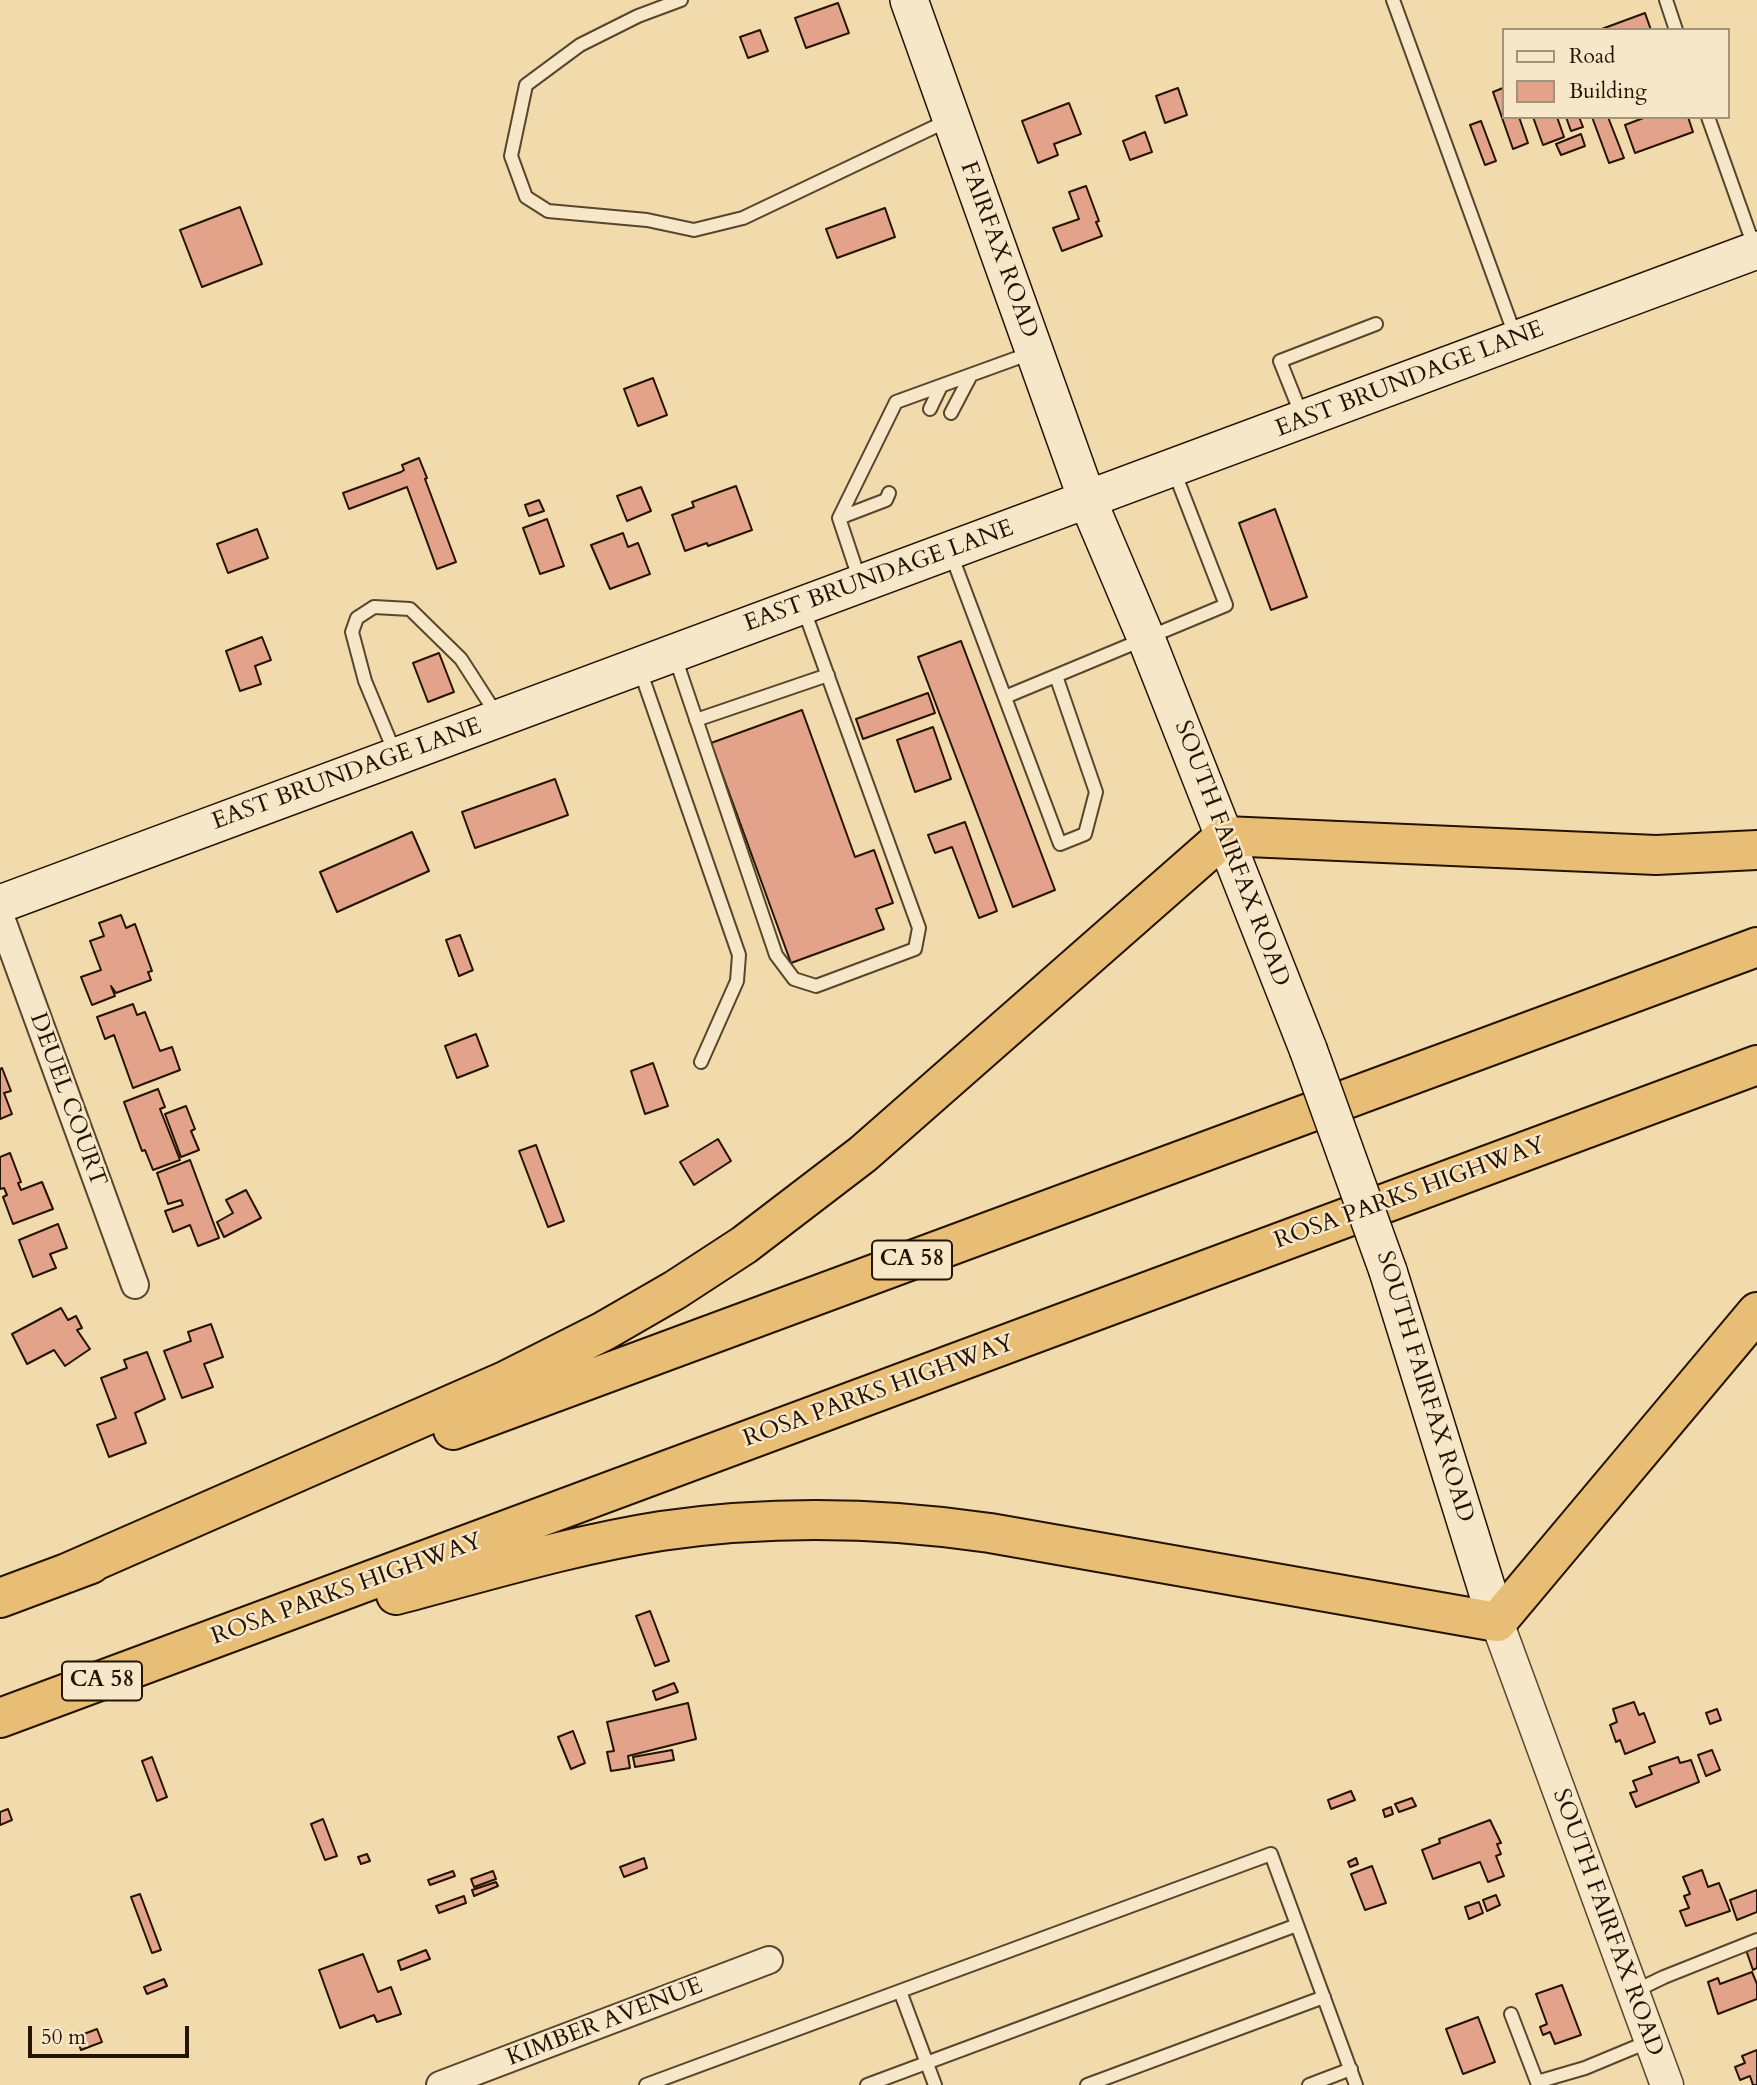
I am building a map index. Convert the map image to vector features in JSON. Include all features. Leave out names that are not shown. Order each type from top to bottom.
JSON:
[{"type":"highway","points":[[67,1573],[505,1381],[604,1332],[675,1290],[744,1245],[863,1154],[1225,836],[1656,855],[1757,850]]},
{"type":"highway","name":"CA 58","points":[[0,1598],[1757,947]]},
{"type":"highway","name":"ROSA PARKS HIGHWAY","points":[[0,1718],[1757,1065]]},
{"type":"highway","points":[[204,1643],[591,1545],[686,1528],[796,1518],[933,1524],[1497,1622],[1757,1312]]},
{"type":"main road","name":"FAIRFAX ROAD","points":[[909,0],[1087,499]]},
{"type":"main road","name":"EAST BRUNDAGE LANE","points":[[0,904],[1756,251]]},
{"type":"main road","name":"SOUTH FAIRFAX ROAD","points":[[1087,499],[1146,638],[1308,1049],[1388,1270],[1497,1622]]},
{"type":"street","name":"DEUEL COURT","points":[[0,915],[135,1285]]},
{"type":"street","name":"SOUTH FAIRFAX ROAD","points":[[1497,1622],[1667,2085]]},
{"type":"street","name":"KIMBER AVENUE","points":[[440,2085],[769,1961]]},
{"type":"lane","points":[[681,0],[638,16],[580,45],[526,85],[511,156],[526,197],[548,211],[647,220],[694,230],[744,218],[952,118]]},
{"type":"lane","points":[[1393,0],[1516,340]]},
{"type":"lane","points":[[1666,0],[1675,28]]},
{"type":"lane","points":[[1709,119],[1756,251]]},
{"type":"lane","points":[[1303,420],[1280,361],[1376,324]]},
{"type":"lane","points":[[861,584],[839,518],[896,402],[1035,352]]},
{"type":"lane","points":[[951,413],[971,375]]},
{"type":"lane","points":[[930,409],[941,386]]},
{"type":"lane","points":[[1005,697],[1226,605],[1173,468]]},
{"type":"lane","points":[[839,518],[890,496]]},
{"type":"lane","points":[[950,551],[1060,844],[1085,834],[1096,792],[1056,676]]},
{"type":"lane","points":[[673,654],[776,955],[794,979],[816,986],[915,949],[919,928],[803,605]]},
{"type":"lane","points":[[397,757],[365,681],[352,632],[357,618],[374,607],[410,609],[461,659],[499,718]]},
{"type":"lane","points":[[639,666],[739,955],[737,981],[701,1062]]},
{"type":"lane","points":[[696,720],[828,675]]},
{"type":"lane","points":[[646,2085],[1271,1854],[1356,2085]]},
{"type":"lane","points":[[867,2085],[1297,1925]]},
{"type":"lane","points":[[1633,1992],[1757,1940]]},
{"type":"lane","points":[[901,1991],[935,2085]]},
{"type":"lane","points":[[1087,2085],[1324,1997]]},
{"type":"lane","points":[[1511,2014],[1532,2083],[1584,2068],[1650,2041]]},
{"type":"lane","points":[[1309,2085],[1351,2069]]},
{"type":"building","points":[[838,3],[849,33],[806,48],[795,18]]},
{"type":"building","points":[[1645,13],[1650,28],[1604,28]]},
{"type":"building","points":[[760,30],[768,51],[748,58],[740,37]]},
{"type":"building","points":[[1178,88],[1187,115],[1165,123],[1156,96]]},
{"type":"building","points":[[1502,88],[1502,118],[1493,92]]},
{"type":"building","points":[[1069,103],[1081,134],[1054,144],[1058,155],[1038,163],[1022,121]]},
{"type":"building","points":[[1502,119],[1520,119],[1528,143],[1513,149]]},
{"type":"building","points":[[1534,119],[1558,119],[1564,137],[1543,145]]},
{"type":"building","points":[[1567,119],[1580,119],[1583,127],[1571,131]]},
{"type":"building","points":[[1593,119],[1609,119],[1624,158],[1609,163]]},
{"type":"building","points":[[1641,119],[1689,119],[1693,132],[1635,153],[1625,125]]},
{"type":"building","points":[[1481,121],[1496,161],[1485,165],[1470,125]]},
{"type":"building","points":[[1145,132],[1152,152],[1130,160],[1123,141]]},
{"type":"building","points":[[1581,134],[1585,146],[1561,155],[1556,144]]},
{"type":"building","points":[[1086,186],[1102,236],[1062,251],[1053,228],[1079,219],[1069,192]]},
{"type":"building","points":[[240,207],[262,264],[202,287],[180,230]]},
{"type":"building","points":[[885,208],[895,237],[837,258],[826,229]]},
{"type":"building","points":[[653,378],[667,415],[638,426],[624,389]]},
{"type":"building","points":[[419,458],[456,562],[437,569],[407,487],[349,509],[343,493],[401,472],[404,470],[402,465]]},
{"type":"building","points":[[736,486],[752,530],[708,546],[707,543],[685,551],[672,515],[694,507],[692,502]]},
{"type":"building","points":[[641,487],[651,511],[627,521],[617,496]]},
{"type":"building","points":[[539,500],[544,511],[529,516],[525,505]]},
{"type":"building","points":[[1275,509],[1307,597],[1271,610],[1239,523]]},
{"type":"building","points":[[547,519],[564,566],[540,574],[523,528]]},
{"type":"building","points":[[257,529],[268,558],[228,573],[217,544]]},
{"type":"building","points":[[623,533],[628,547],[638,543],[650,574],[610,589],[591,545]]},
{"type":"building","points":[[262,637],[271,660],[255,666],[261,684],[240,691],[226,651]]},
{"type":"building","points":[[961,641],[1055,890],[1013,907],[918,657]]},
{"type":"building","points":[[439,653],[454,692],[428,702],[413,663]]},
{"type":"building","points":[[928,693],[935,713],[863,739],[856,719]]},
{"type":"building","points":[[802,710],[855,857],[874,850],[893,903],[876,909],[884,929],[791,963],[711,743]]},
{"type":"building","points":[[933,727],[951,779],[915,792],[897,740]]},
{"type":"building","points":[[555,779],[568,815],[475,848],[462,812]]},
{"type":"building","points":[[965,822],[997,911],[979,918],[952,847],[935,853],[928,835]]},
{"type":"building","points":[[412,832],[429,871],[337,912],[320,872]]},
{"type":"building","points":[[121,915],[126,928],[135,924],[152,971],[148,972],[151,980],[116,993],[111,986],[115,996],[92,1005],[81,977],[101,970],[90,941],[104,936],[99,923]]},
{"type":"building","points":[[460,935],[473,970],[459,976],[446,940]]},
{"type":"building","points":[[133,1004],[137,1015],[145,1012],[160,1051],[172,1047],[180,1070],[133,1088],[114,1035],[105,1039],[97,1017]]},
{"type":"building","points":[[476,1034],[488,1066],[457,1078],[445,1046]]},
{"type":"building","points":[[653,1063],[668,1106],[645,1114],[631,1071]]},
{"type":"building","points":[[2,1068],[11,1091],[4,1093],[12,1114],[0,1119],[0,1069]]},
{"type":"building","points":[[158,1089],[165,1107],[160,1109],[180,1160],[153,1170],[145,1150],[142,1151],[124,1102]]},
{"type":"building","points":[[186,1106],[195,1129],[191,1131],[199,1150],[181,1157],[165,1114]]},
{"type":"building","points":[[718,1139],[731,1161],[694,1185],[680,1162]]},
{"type":"building","points":[[536,1145],[564,1221],[548,1227],[519,1151]]},
{"type":"building","points":[[10,1153],[21,1182],[18,1183],[21,1190],[42,1182],[53,1209],[13,1224],[3,1197],[7,1195],[4,1188],[0,1189],[0,1157]]},
{"type":"building","points":[[190,1160],[219,1238],[198,1246],[190,1225],[173,1232],[165,1211],[183,1205],[181,1200],[168,1204],[157,1173]]},
{"type":"building","points":[[246,1190],[261,1218],[224,1237],[217,1222],[233,1213],[226,1200]]},
{"type":"building","points":[[58,1224],[67,1248],[50,1254],[56,1268],[33,1277],[19,1240]]},
{"type":"building","points":[[61,1308],[68,1320],[76,1316],[82,1328],[77,1330],[90,1349],[65,1366],[54,1350],[27,1364],[12,1334]]},
{"type":"building","points":[[211,1324],[223,1357],[204,1364],[213,1387],[182,1398],[164,1351],[191,1341],[188,1332]]},
{"type":"building","points":[[147,1352],[165,1399],[135,1413],[146,1443],[109,1457],[97,1425],[116,1418],[101,1378],[127,1368],[124,1360]]},
{"type":"building","points":[[650,1611],[669,1661],[655,1666],[636,1616]]},
{"type":"building","points":[[674,1683],[678,1692],[656,1700],[653,1691]]},
{"type":"building","points":[[1634,1702],[1639,1715],[1644,1713],[1655,1742],[1625,1754],[1620,1740],[1616,1742],[1610,1725],[1617,1722],[1613,1709]]},
{"type":"building","points":[[688,1703],[696,1739],[628,1756],[630,1768],[611,1771],[607,1752],[614,1751],[607,1722]]},
{"type":"building","points":[[1717,1709],[1721,1720],[1710,1724],[1706,1713]]},
{"type":"building","points":[[573,1731],[585,1763],[571,1769],[558,1737]]},
{"type":"building","points":[[672,1750],[674,1760],[635,1767],[633,1757]]},
{"type":"building","points":[[1712,1750],[1720,1770],[1706,1776],[1698,1755]]},
{"type":"building","points":[[152,1757],[167,1797],[157,1801],[142,1761]]},
{"type":"building","points":[[1678,1757],[1680,1763],[1691,1760],[1699,1782],[1636,1807],[1630,1793],[1637,1791],[1633,1781],[1652,1774],[1649,1767]]},
{"type":"building","points":[[1351,1791],[1355,1800],[1331,1809],[1328,1800]]},
{"type":"building","points":[[1412,1798],[1416,1806],[1399,1812],[1395,1804]]},
{"type":"building","points":[[1391,1807],[1393,1814],[1385,1817],[1383,1810]]},
{"type":"building","points":[[8,1809],[12,1820],[0,1825],[0,1812]]},
{"type":"building","points":[[323,1819],[337,1856],[325,1860],[311,1824]]},
{"type":"building","points":[[1490,1820],[1501,1843],[1497,1844],[1501,1854],[1496,1856],[1504,1876],[1488,1882],[1480,1862],[1433,1879],[1422,1850],[1440,1843],[1439,1839]]},
{"type":"building","points":[[367,1854],[370,1861],[361,1864],[358,1857]]},
{"type":"building","points":[[644,1858],[647,1868],[624,1877],[620,1867]]},
{"type":"building","points":[[1356,1858],[1358,1864],[1350,1867],[1348,1862]]},
{"type":"building","points":[[1372,1866],[1386,1903],[1365,1910],[1351,1874]]},
{"type":"building","points":[[1702,1870],[1708,1887],[1719,1883],[1730,1911],[1686,1926],[1680,1911],[1689,1908],[1684,1896],[1690,1894],[1683,1877]]},
{"type":"building","points":[[453,1871],[455,1876],[430,1885],[428,1880]]},
{"type":"building","points":[[493,1871],[496,1879],[474,1887],[471,1879]]},
{"type":"building","points":[[496,1882],[498,1886],[474,1896],[472,1890]]},
{"type":"building","points":[[1757,1890],[1757,1912],[1737,1920],[1730,1900]]},
{"type":"building","points":[[140,1894],[161,1950],[152,1953],[131,1897]]},
{"type":"building","points":[[1496,1895],[1500,1905],[1487,1911],[1483,1900]]},
{"type":"building","points":[[464,1896],[466,1903],[439,1913],[436,1906]]},
{"type":"building","points":[[1479,1902],[1483,1913],[1469,1919],[1465,1907]]},
{"type":"building","points":[[1757,1946],[1757,1968],[1753,1970],[1746,1950]]},
{"type":"building","points":[[426,1950],[430,1959],[401,1970],[398,1961]]},
{"type":"building","points":[[363,1954],[378,1992],[391,1987],[401,2014],[377,2022],[374,2015],[340,2028],[319,1970]]},
{"type":"building","points":[[1752,1972],[1757,1984],[1757,1999],[1718,2014],[1708,1982],[1718,1978],[1720,1984]]},
{"type":"building","points":[[164,1979],[167,1986],[147,1994],[144,1987]]},
{"type":"building","points":[[1562,1985],[1581,2035],[1555,2044],[1550,2032],[1543,2035],[1540,2027],[1547,2024],[1536,1994]]},
{"type":"building","points":[[1478,2017],[1495,2062],[1463,2074],[1446,2029]]},
{"type":"building","points":[[97,2029],[102,2042],[81,2050],[76,2037]]},
{"type":"building","points":[[1757,2050],[1757,2085],[1753,2085],[1750,2076],[1740,2080],[1735,2067],[1745,2063],[1742,2056]]}]
